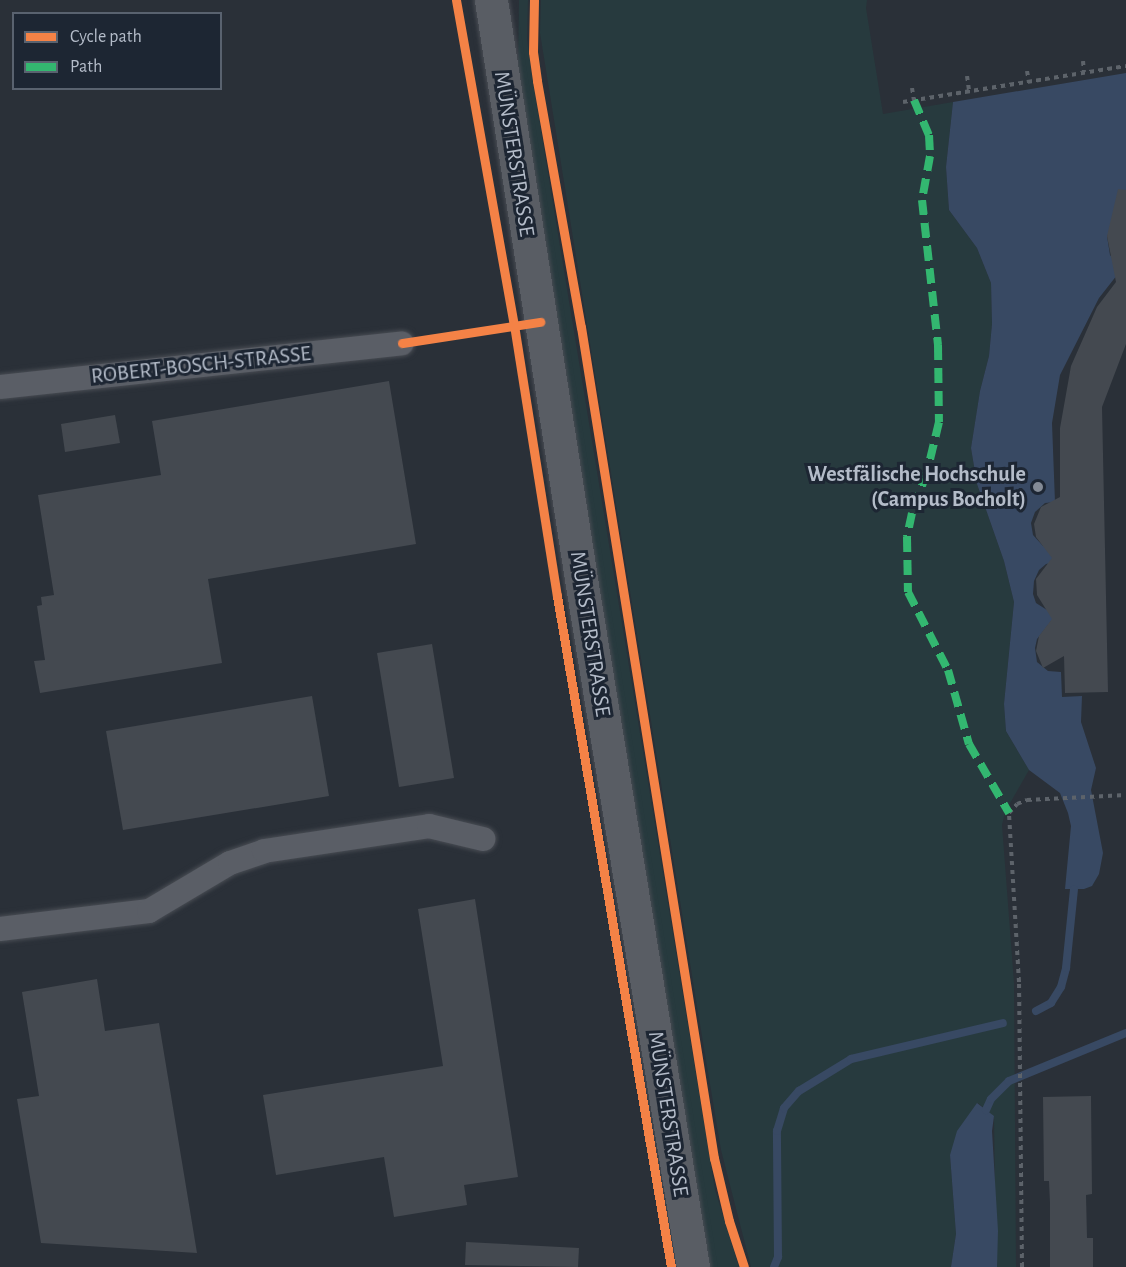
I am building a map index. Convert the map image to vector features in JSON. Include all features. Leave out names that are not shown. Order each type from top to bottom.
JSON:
[{"type":"main road","name":"MÜNSTERSTRASSE","points":[[491,0],[577,556],[693,1267]]},
{"type":"street","name":"ROBERT-BOSCH-STRASSE","points":[[0,387],[402,343]]},
{"type":"street","points":[[0,929],[149,911],[230,863],[264,850],[429,826],[483,839]]},
{"type":"path","points":[[1083,62],[1084,72]]},
{"type":"path","points":[[903,102],[1126,66]]},
{"type":"path","points":[[1027,71],[1029,82]]},
{"type":"path","points":[[967,76],[969,91]]},
{"type":"path","points":[[912,88],[914,100]]},
{"type":"path","points":[[1022,1267],[1019,981],[1009,813],[1017,804],[1027,800],[1126,795]]},
{"type":"green space","points":[[519,0],[528,0],[527,40],[533,82],[715,1190],[739,1267],[709,1267],[603,625],[518,76]]},
{"type":"green space","points":[[541,0],[867,0],[866,8],[883,114],[953,102],[946,167],[949,210],[977,248],[991,283],[992,324],[989,356],[980,391],[971,448],[977,484],[1004,561],[1014,602],[1004,704],[1006,731],[1029,770],[1005,812],[1002,825],[1014,983],[1016,1267],[996,1267],[994,1117],[978,1103],[950,1155],[956,1234],[951,1267],[751,1267],[721,1150],[697,1006],[540,33]]},
{"type":"water","points":[[1126,73],[1126,208],[1107,236],[1110,255],[1121,270],[1099,298],[1060,375],[1052,423],[1055,502],[1045,503],[1035,512],[1031,523],[1033,535],[1043,546],[1057,547],[1057,562],[1046,564],[1039,570],[1034,581],[1033,594],[1036,603],[1047,610],[1059,611],[1037,639],[1035,648],[1037,662],[1048,671],[1061,672],[1062,697],[1082,696],[1081,722],[1096,768],[1091,790],[1103,853],[1099,874],[1092,886],[1084,889],[1065,889],[1071,826],[1068,813],[1060,793],[1029,770],[1006,731],[1004,704],[1014,602],[1004,561],[977,484],[971,448],[980,391],[989,356],[992,324],[991,283],[977,248],[949,210],[946,167],[953,102]]},
{"type":"water","points":[[977,1103],[994,1116],[992,1131],[998,1231],[997,1267],[951,1267],[956,1234],[950,1155],[957,1131]]},
{"type":"building","points":[[1118,189],[1126,190],[1126,344],[1102,407],[1108,692],[1065,693],[1064,656],[1043,668],[1036,651],[1039,636],[1052,619],[1037,595],[1036,579],[1052,558],[1036,537],[1034,524],[1041,507],[1060,497],[1060,428],[1071,366],[1097,307],[1116,282],[1107,236]]},
{"type":"building","points":[[389,381],[416,544],[208,579],[222,663],[40,693],[34,661],[45,660],[37,606],[42,605],[41,597],[54,595],[38,495],[161,475],[152,421]]},
{"type":"building","points":[[115,415],[120,443],[65,452],[61,424]]},
{"type":"building","points":[[432,644],[454,778],[399,787],[377,653]]},
{"type":"building","points":[[312,696],[329,796],[123,830],[106,731]]},
{"type":"building","points":[[475,899],[518,1177],[464,1185],[467,1205],[394,1217],[384,1157],[276,1175],[263,1095],[443,1066],[418,909]]},
{"type":"building","points":[[97,979],[105,1031],[159,1023],[197,1253],[41,1243],[17,1099],[39,1096],[22,992]]},
{"type":"building","points":[[1091,1096],[1092,1194],[1086,1195],[1087,1238],[1093,1238],[1093,1267],[1050,1267],[1050,1203],[1049,1181],[1044,1181],[1043,1097]]},
{"type":"building","points":[[466,1242],[579,1248],[578,1267],[465,1265]]},
{"type":"waterway","points":[[1036,1011],[1051,1003],[1061,987],[1066,968],[1074,889]]},
{"type":"waterway","points":[[774,1267],[778,1257],[777,1131],[784,1108],[799,1091],[851,1059],[1003,1023]]},
{"type":"waterway","points":[[986,1110],[991,1099],[1009,1081],[1126,1033]]},
{"type":"marked path","points":[[914,100],[929,135],[930,156],[922,200],[938,345],[939,422],[927,472],[912,513],[907,537],[908,592],[948,670],[969,744],[1009,813]]},
{"type":"cycle path","points":[[456,0],[514,325],[557,596],[671,1267]]},
{"type":"cycle path","points":[[534,0],[533,52],[537,81],[581,327],[714,1158],[729,1221],[744,1267]]},
{"type":"cycle path","points":[[402,343],[540,322]]},
{"type":"place","name":"Westfälische Hochschule (Campus Bocholt)","points":[[1038,487]]}]
